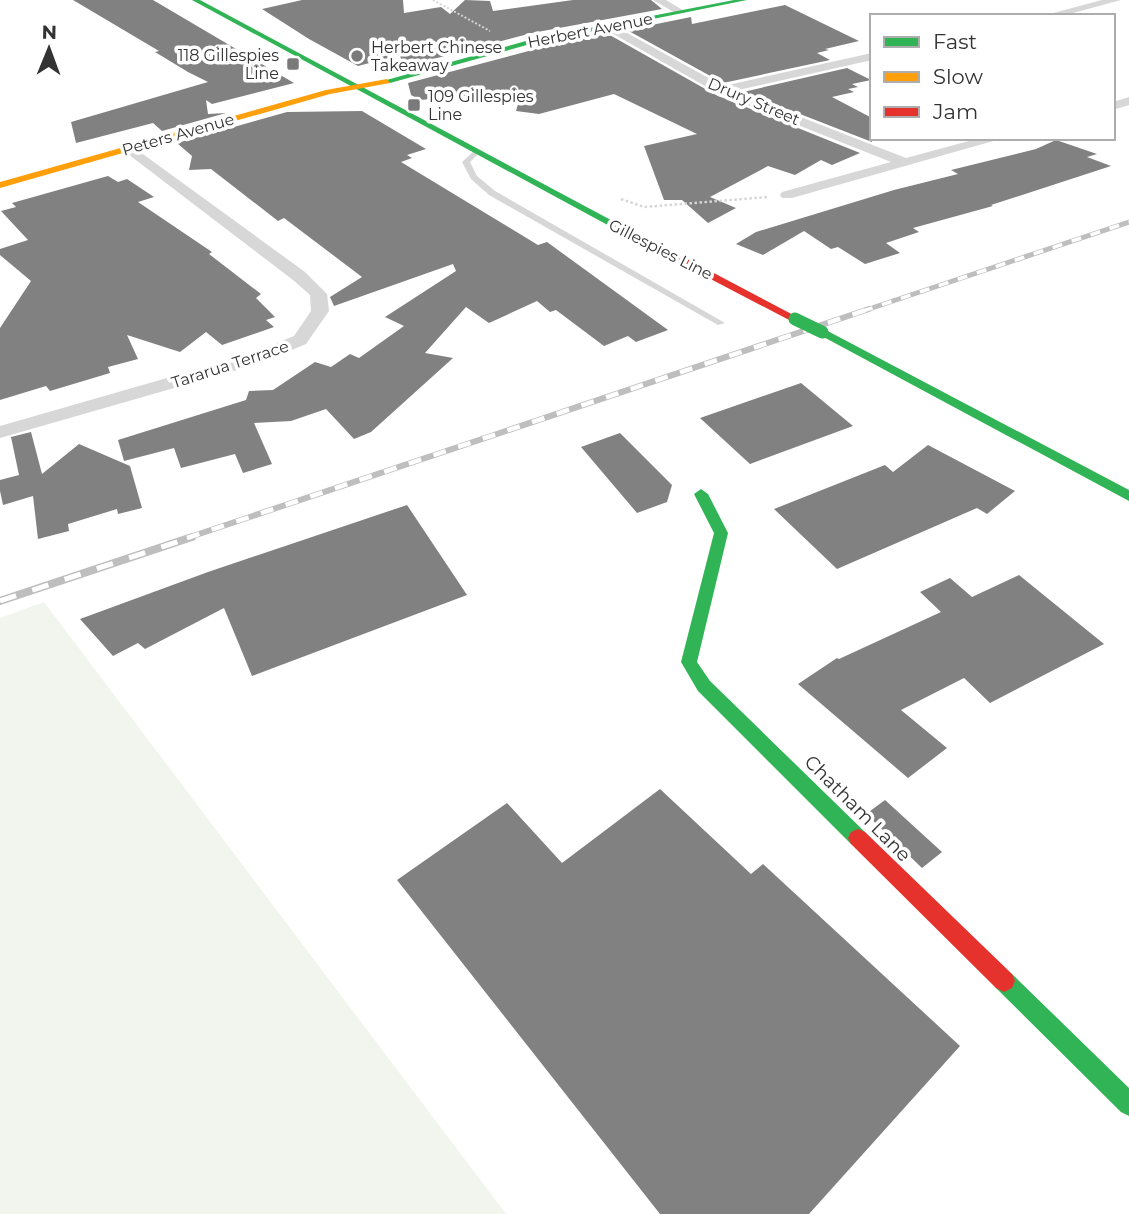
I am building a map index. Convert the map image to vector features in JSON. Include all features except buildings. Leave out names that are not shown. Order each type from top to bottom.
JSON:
[{"type":"street","points":[[201,3],[236,0]]},
{"type":"street","points":[[658,0],[681,12]]},
{"type":"street","name":"Herbert Avenue","points":[[356,86],[370,85],[513,45],[744,0]]},
{"type":"street","points":[[1056,14],[1116,0]]},
{"type":"street","name":"Gillespies Line","points":[[201,3],[476,152],[1129,496]]},
{"type":"street","name":"Drury Street","points":[[607,26],[722,90],[906,163]]},
{"type":"street","points":[[722,90],[870,56]]},
{"type":"street","name":"Peters Avenue","points":[[0,186],[356,86]]},
{"type":"street","points":[[787,195],[990,140]]},
{"type":"street","name":"Tararua Terrace","points":[[0,432],[254,359],[300,340],[320,311],[318,294],[299,276],[129,148]]},
{"type":"street","name":"Chatham Lane","points":[[701,494],[721,533],[689,662],[704,686],[1129,1104]]},
{"type":"lane","points":[[476,152],[466,162],[467,167],[492,193],[721,323]]},
{"type":"path","points":[[433,0],[513,45]]},
{"type":"path","points":[[620,199],[644,207],[787,195]]},
{"type":"shaded area","points":[[44,602],[506,1214],[0,1214],[0,618]]},
{"type":"railway","points":[[863,311],[1129,222]]},
{"type":"railway","points":[[187,538],[869,309]]},
{"type":"railway","points":[[0,601],[192,537]]},
{"type":"traffic: fast","points":[[195,0],[619,227]]},
{"type":"traffic: fast","points":[[387,81],[533,41],[744,0]]},
{"type":"traffic: fast","points":[[795,319],[822,332]]},
{"type":"traffic: fast","points":[[822,332],[1129,496]]},
{"type":"traffic: fast","points":[[701,494],[721,533],[689,662],[704,686],[858,838]]},
{"type":"traffic: fast","points":[[1004,981],[1129,1104]]},
{"type":"traffic: slow","points":[[0,185],[329,92],[387,81]]},
{"type":"traffic: jam","points":[[619,227],[795,319]]},
{"type":"traffic: jam","points":[[858,838],[1004,981]]},
{"type":"place","name":"Herbert Chinese Takeaway","points":[[357,56]]},
{"type":"place","name":"118 Gillespies Line","points":[[293,64]]},
{"type":"place","name":"109 Gillespies Line","points":[[414,105]]}]
